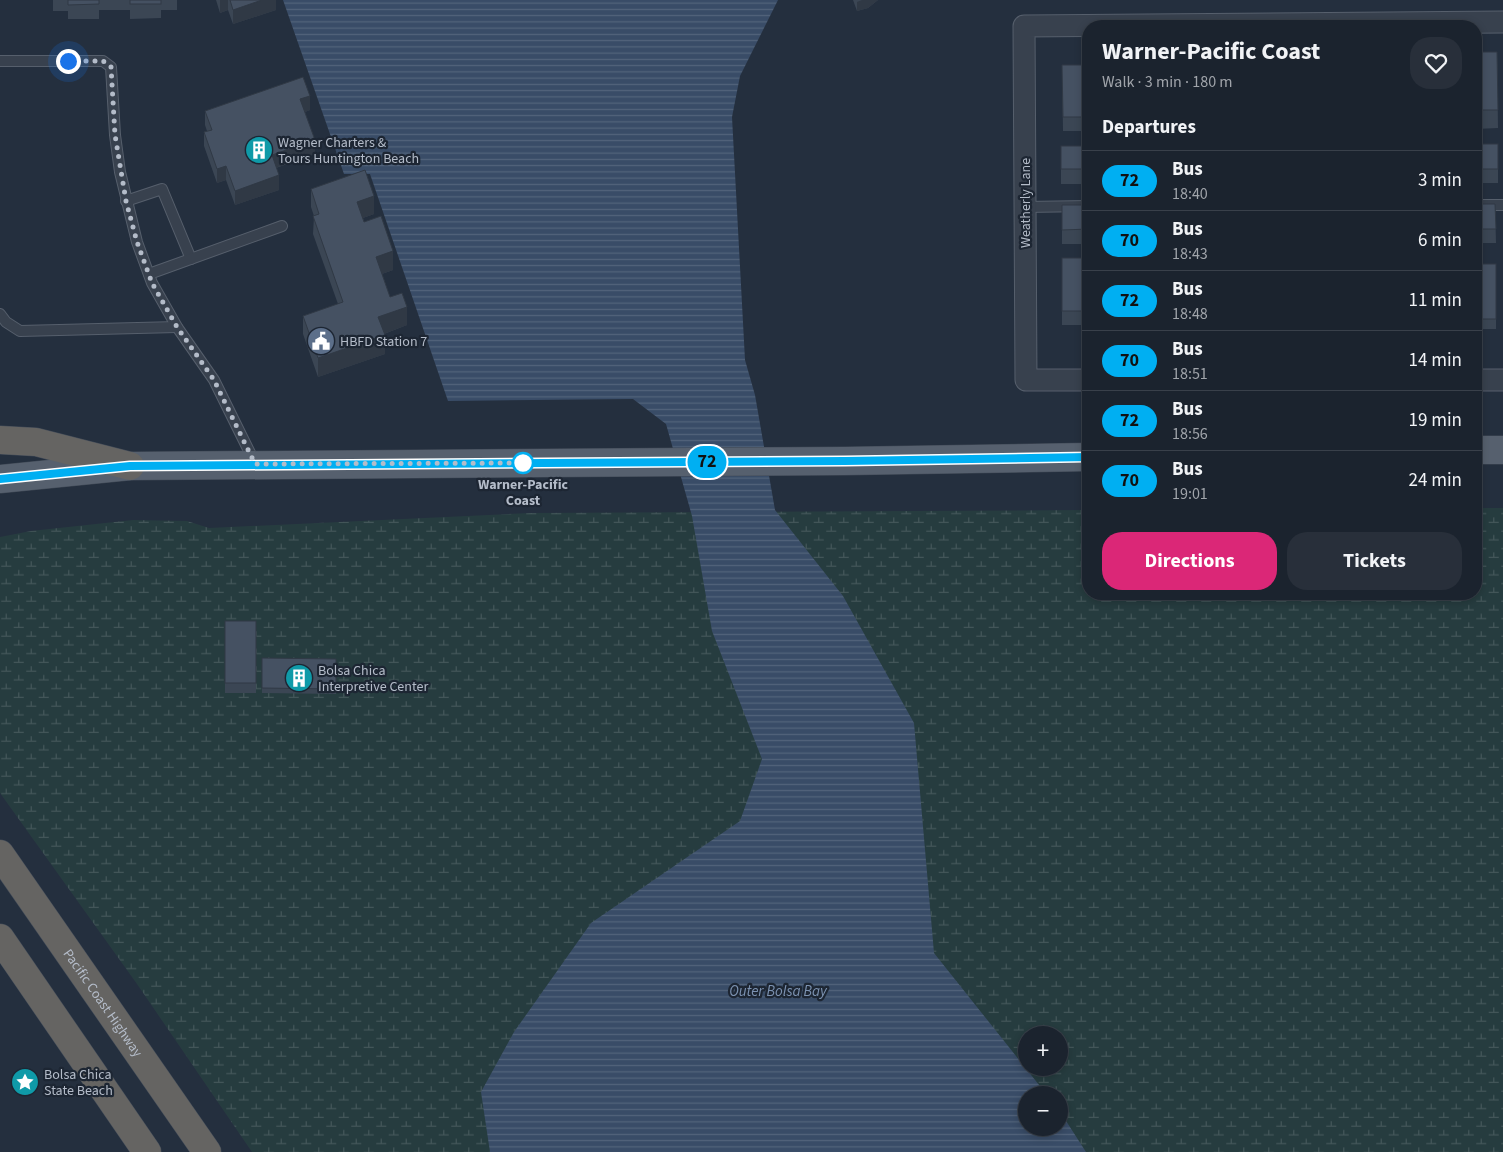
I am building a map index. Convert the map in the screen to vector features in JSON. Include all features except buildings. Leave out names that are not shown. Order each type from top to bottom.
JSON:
[{"type":"highway","points":[[0,440],[36,442],[130,466]]},
{"type":"highway","name":"Pacific Coast Highway","points":[[0,854],[207,1152]]},
{"type":"highway","points":[[0,938],[147,1152]]},
{"type":"main road","points":[[1482,450],[1503,450]]},
{"type":"main road","points":[[0,479],[130,466],[845,461],[1082,457]]},
{"type":"street","name":"Weatherly Lane","points":[[1482,22],[1503,22]]},
{"type":"street","name":"Weatherly Lane","points":[[1082,26],[1024,26],[1026,380],[1082,380]]},
{"type":"street","points":[[1482,380],[1503,380]]},
{"type":"lane","points":[[0,62],[103,61],[111,67],[115,135],[126,201],[137,242],[152,283],[177,327],[214,380],[255,464]]},
{"type":"lane","points":[[126,201],[162,189],[191,259]]},
{"type":"lane","points":[[1482,205],[1503,205]]},
{"type":"lane","points":[[1025,207],[1082,206]]},
{"type":"lane","points":[[149,274],[282,226]]},
{"type":"lane","points":[[0,314],[6,322],[20,331],[177,327]]},
{"type":"green space","points":[[1482,508],[1503,508],[1503,1152],[252,1152],[137,984],[0,793],[0,537],[31,531],[133,520],[187,521],[209,528],[530,513],[1082,510],[1082,600],[1482,600]]},
{"type":"water","name":"Outer Bolsa Bay","points":[[283,0],[778,0],[740,76],[732,117],[745,360],[755,395],[775,510],[843,596],[914,723],[934,953],[1018,1059],[1018,1076],[1032,1076],[1040,1086],[1018,1086],[1018,1136],[1068,1136],[1068,1124],[1086,1152],[490,1152],[481,1092],[514,1032],[591,923],[740,821],[762,759],[712,631],[692,516],[666,424],[633,399],[448,401],[370,174],[344,174]]},
{"type":"bus line","name":"72","points":[[0,479],[130,466],[845,461],[1082,457]]},
{"type":"place","name":"Wagner Charters & Tours Huntington Beach","points":[[259,150]]},
{"type":"place","name":"HBFD Station 7","points":[[321,341]]},
{"type":"place","name":"Warner-Pacific Coast","points":[[523,463]]},
{"type":"place","name":"Bolsa Chica Interpretive Center","points":[[299,678]]},
{"type":"place","name":"Bolsa Chica State Beach","points":[[25,1082]]},
{"type":"route","points":[[68,61],[103,61],[111,67],[115,135],[120,172],[137,242],[152,283],[177,327],[214,380],[255,464],[523,463]]}]
